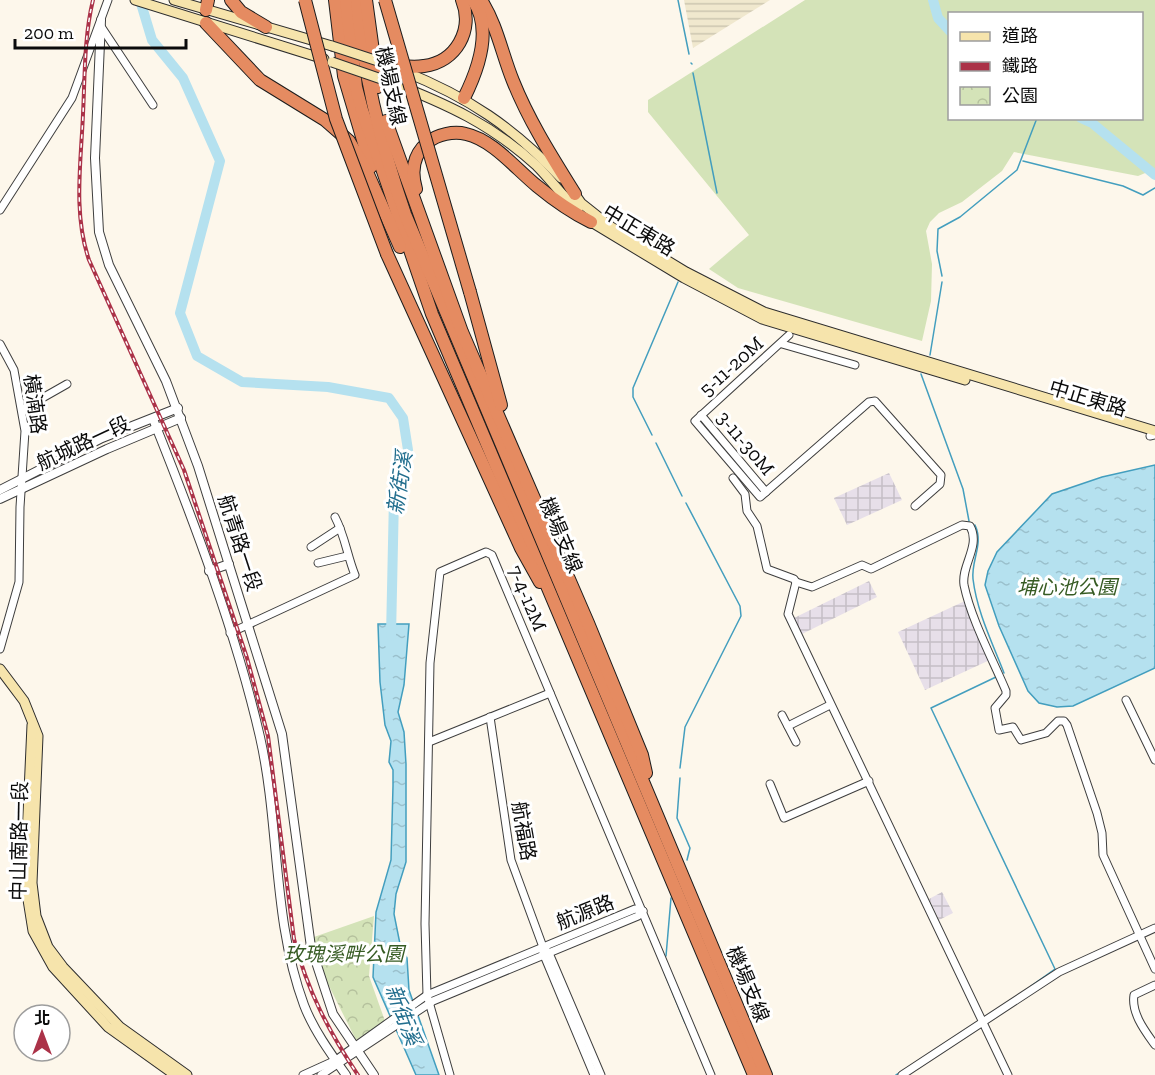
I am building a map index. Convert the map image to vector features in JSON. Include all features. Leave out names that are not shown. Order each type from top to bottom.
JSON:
[{"type":"highway","points":[[231,0],[241,12],[267,27]]},
{"type":"highway","points":[[305,0],[336,119],[387,254],[521,548],[543,589]]},
{"type":"highway","points":[[336,0],[344,76],[386,214]]},
{"type":"highway","name":"機場支線","points":[[346,0],[356,87],[386,187],[432,314],[754,1075]]},
{"type":"highway","name":"機場支線","points":[[357,0],[366,75],[389,168],[405,214],[766,1075]]},
{"type":"highway","points":[[366,0],[379,94],[390,137],[462,332],[642,755],[655,809]]},
{"type":"highway","points":[[369,27],[375,0]]},
{"type":"highway","points":[[385,0],[470,292],[507,435]]},
{"type":"highway","points":[[387,64],[424,66],[438,63],[457,49],[464,36],[466,22],[462,0]]},
{"type":"highway","points":[[461,103],[477,66],[482,45],[481,24],[473,0]]},
{"type":"highway","points":[[481,0],[494,26],[512,79],[529,119],[575,194]]},
{"type":"highway","points":[[206,13],[260,80],[325,120],[349,141],[367,172],[386,214],[447,368],[556,620],[574,646]]},
{"type":"highway","points":[[442,273],[413,172],[419,151],[431,139],[442,135],[467,134],[482,140],[560,204],[591,222]]},
{"type":"main road","name":"中正東路","points":[[135,0],[154,6],[206,13],[267,27],[387,64],[461,103],[531,146],[581,203],[610,226],[686,272],[764,312],[1154,435]]},
{"type":"main road","name":"中正東路","points":[[174,0],[332,62],[461,103],[522,154],[591,222],[684,278],[762,320],[1154,435]]},
{"type":"main road","name":"中山南路一段","points":[[0,669],[24,701],[38,736],[38,782],[32,883],[36,916],[40,928],[56,959],[88,996],[120,1027],[187,1075]]},
{"type":"main road","name":"中山南路一段","points":[[32,725],[24,881],[33,931],[54,967],[108,1027],[175,1075]]},
{"type":"street","points":[[0,210],[72,98],[108,0]]},
{"type":"street","points":[[100,23],[153,105]]},
{"type":"street","name":"航青路一段","points":[[100,23],[95,158],[99,232],[109,265],[178,408],[249,625],[282,734],[311,947],[333,1014],[374,1075]]},
{"type":"street","name":"5-11-20M","points":[[695,421],[782,344],[789,335]]},
{"type":"street","name":"橫湳路","points":[[0,344],[14,370],[26,431],[19,582],[0,649]]},
{"type":"street","points":[[782,344],[855,365]]},
{"type":"street","points":[[23,409],[66,384]]},
{"type":"street","points":[[763,495],[869,402],[875,401],[941,475],[940,484],[915,506]]},
{"type":"street","name":"航城路一段","points":[[0,500],[22,484],[102,438],[178,408]]},
{"type":"street","name":"3-11-30M","points":[[701,415],[763,495]]},
{"type":"street","name":"航城路一段","points":[[0,490],[22,484],[181,418]]},
{"type":"street","name":"航青路一段","points":[[153,419],[230,633],[263,753],[286,938],[294,973],[305,1008],[346,1075]]},
{"type":"street","name":"3-11-30M","points":[[695,421],[763,495]]},
{"type":"street","points":[[733,478],[745,494],[747,511],[757,526],[759,544],[768,570],[812,587],[862,565],[871,569],[962,525],[970,526],[974,535],[964,583],[1006,691],[1006,695],[995,708],[999,730],[1013,727],[1021,740],[1046,734],[1058,721],[1064,721],[1067,725],[1097,813],[1102,833],[1103,855],[1155,969]]},
{"type":"street","points":[[230,633],[355,575],[347,556],[344,535],[334,517]]},
{"type":"street","points":[[311,547],[340,528]]},
{"type":"street","name":"7-4-12M","points":[[450,1075],[427,995],[425,924],[430,663],[440,572],[486,552],[492,555],[711,1075]]},
{"type":"street","points":[[318,563],[347,556]]},
{"type":"street","points":[[209,571],[229,564]]},
{"type":"street","points":[[796,582],[788,614],[1008,1075]]},
{"type":"street","points":[[429,742],[550,693]]},
{"type":"street","points":[[1126,700],[1155,760]]},
{"type":"street","points":[[788,726],[830,705]]},
{"type":"street","points":[[783,715],[796,742]]},
{"type":"street","name":"航福路","points":[[490,717],[510,860],[543,947],[601,1075]]},
{"type":"street","points":[[770,784],[784,818],[869,781]]},
{"type":"street","name":"航源路","points":[[421,1004],[427,995],[635,909],[643,911]]},
{"type":"street","name":"航源路","points":[[421,1004],[430,1003],[638,916],[643,911]]},
{"type":"street","points":[[902,1075],[1059,972],[1154,930]]},
{"type":"street","name":"航福路","points":[[546,954],[594,1075]]},
{"type":"street","points":[[1155,985],[1134,995],[1133,1001],[1137,1016],[1155,1045]]},
{"type":"street","points":[[321,1075],[386,1024],[421,1004]]},
{"type":"street","points":[[357,1049],[390,1031],[421,1004]]},
{"type":"street","points":[[303,1075],[337,1063]]},
{"type":"shaded area","points":[[684,0],[770,0],[693,48]]},
{"type":"shaded area","points":[[889,473],[902,500],[847,525],[834,498]]},
{"type":"shaded area","points":[[869,581],[877,597],[802,634],[794,618]]},
{"type":"shaded area","points":[[967,600],[992,659],[925,690],[898,632]]},
{"type":"shaded area","points":[[942,892],[953,913],[939,920],[929,899]]},
{"type":"green space","points":[[805,0],[1155,0],[1155,169],[1138,176],[1014,152],[1002,171],[962,202],[939,213],[930,222],[926,231],[932,264],[931,301],[922,341],[738,288],[709,269],[749,235],[648,112],[648,100]]},
{"type":"green space","name":"玫瑰溪畔公園","points":[[374,916],[369,976],[385,1021],[356,1040],[324,976],[314,937]]},
{"type":"water","name":"埔心池公園","points":[[1155,465],[1155,668],[1073,706],[1057,707],[1039,703],[1028,691],[999,626],[985,585],[988,571],[997,552],[1052,494],[1102,477]]},
{"type":"water","points":[[378,624],[409,624],[404,685],[398,712],[404,732],[406,764],[406,862],[396,894],[394,914],[400,944],[407,958],[409,990],[439,1075],[416,1075],[373,977],[376,912],[391,860],[393,786],[393,770],[389,762],[391,741],[385,725],[380,682]]},
{"type":"waterway","name":"新街溪","points":[[140,0],[152,40],[183,78],[220,161],[180,313],[197,356],[242,382],[328,387],[389,398],[403,418],[408,450],[394,497],[391,636]]},
{"type":"waterway","points":[[678,0],[689,54]]},
{"type":"waterway","points":[[933,0],[938,18],[948,29]]},
{"type":"waterway","points":[[693,73],[717,193]]},
{"type":"waterway","points":[[942,276],[937,251],[938,229],[960,217],[1017,170],[1036,120]]},
{"type":"waterway","points":[[1085,120],[1155,175]]},
{"type":"waterway","points":[[1023,161],[1123,186],[1143,195],[1155,188]]},
{"type":"waterway","points":[[652,435],[633,397],[633,388],[678,282]]},
{"type":"waterway","points":[[930,355],[942,282]]},
{"type":"waterway","points":[[921,374],[963,489],[969,521]]},
{"type":"waterway","points":[[656,443],[682,496]]},
{"type":"waterway","points":[[680,768],[685,727],[741,616],[740,606],[686,503]]},
{"type":"waterway","points":[[975,525],[978,539],[973,572],[975,591],[985,627],[1004,673]]},
{"type":"waterway","points":[[996,677],[931,708],[1055,969],[1031,986]]},
{"type":"waterway","points":[[680,778],[677,818],[690,848],[687,860]]},
{"type":"waterway","points":[[666,956],[671,898]]},
{"type":"waterway","points":[[664,972],[685,1023]]},
{"type":"waterway","points":[[896,1075],[901,1072]]},
{"type":"railway","points":[[93,0],[86,42],[80,169],[80,206],[84,242],[89,260],[184,470],[247,658],[268,736],[294,939],[299,958],[320,1010],[358,1075]]}]
